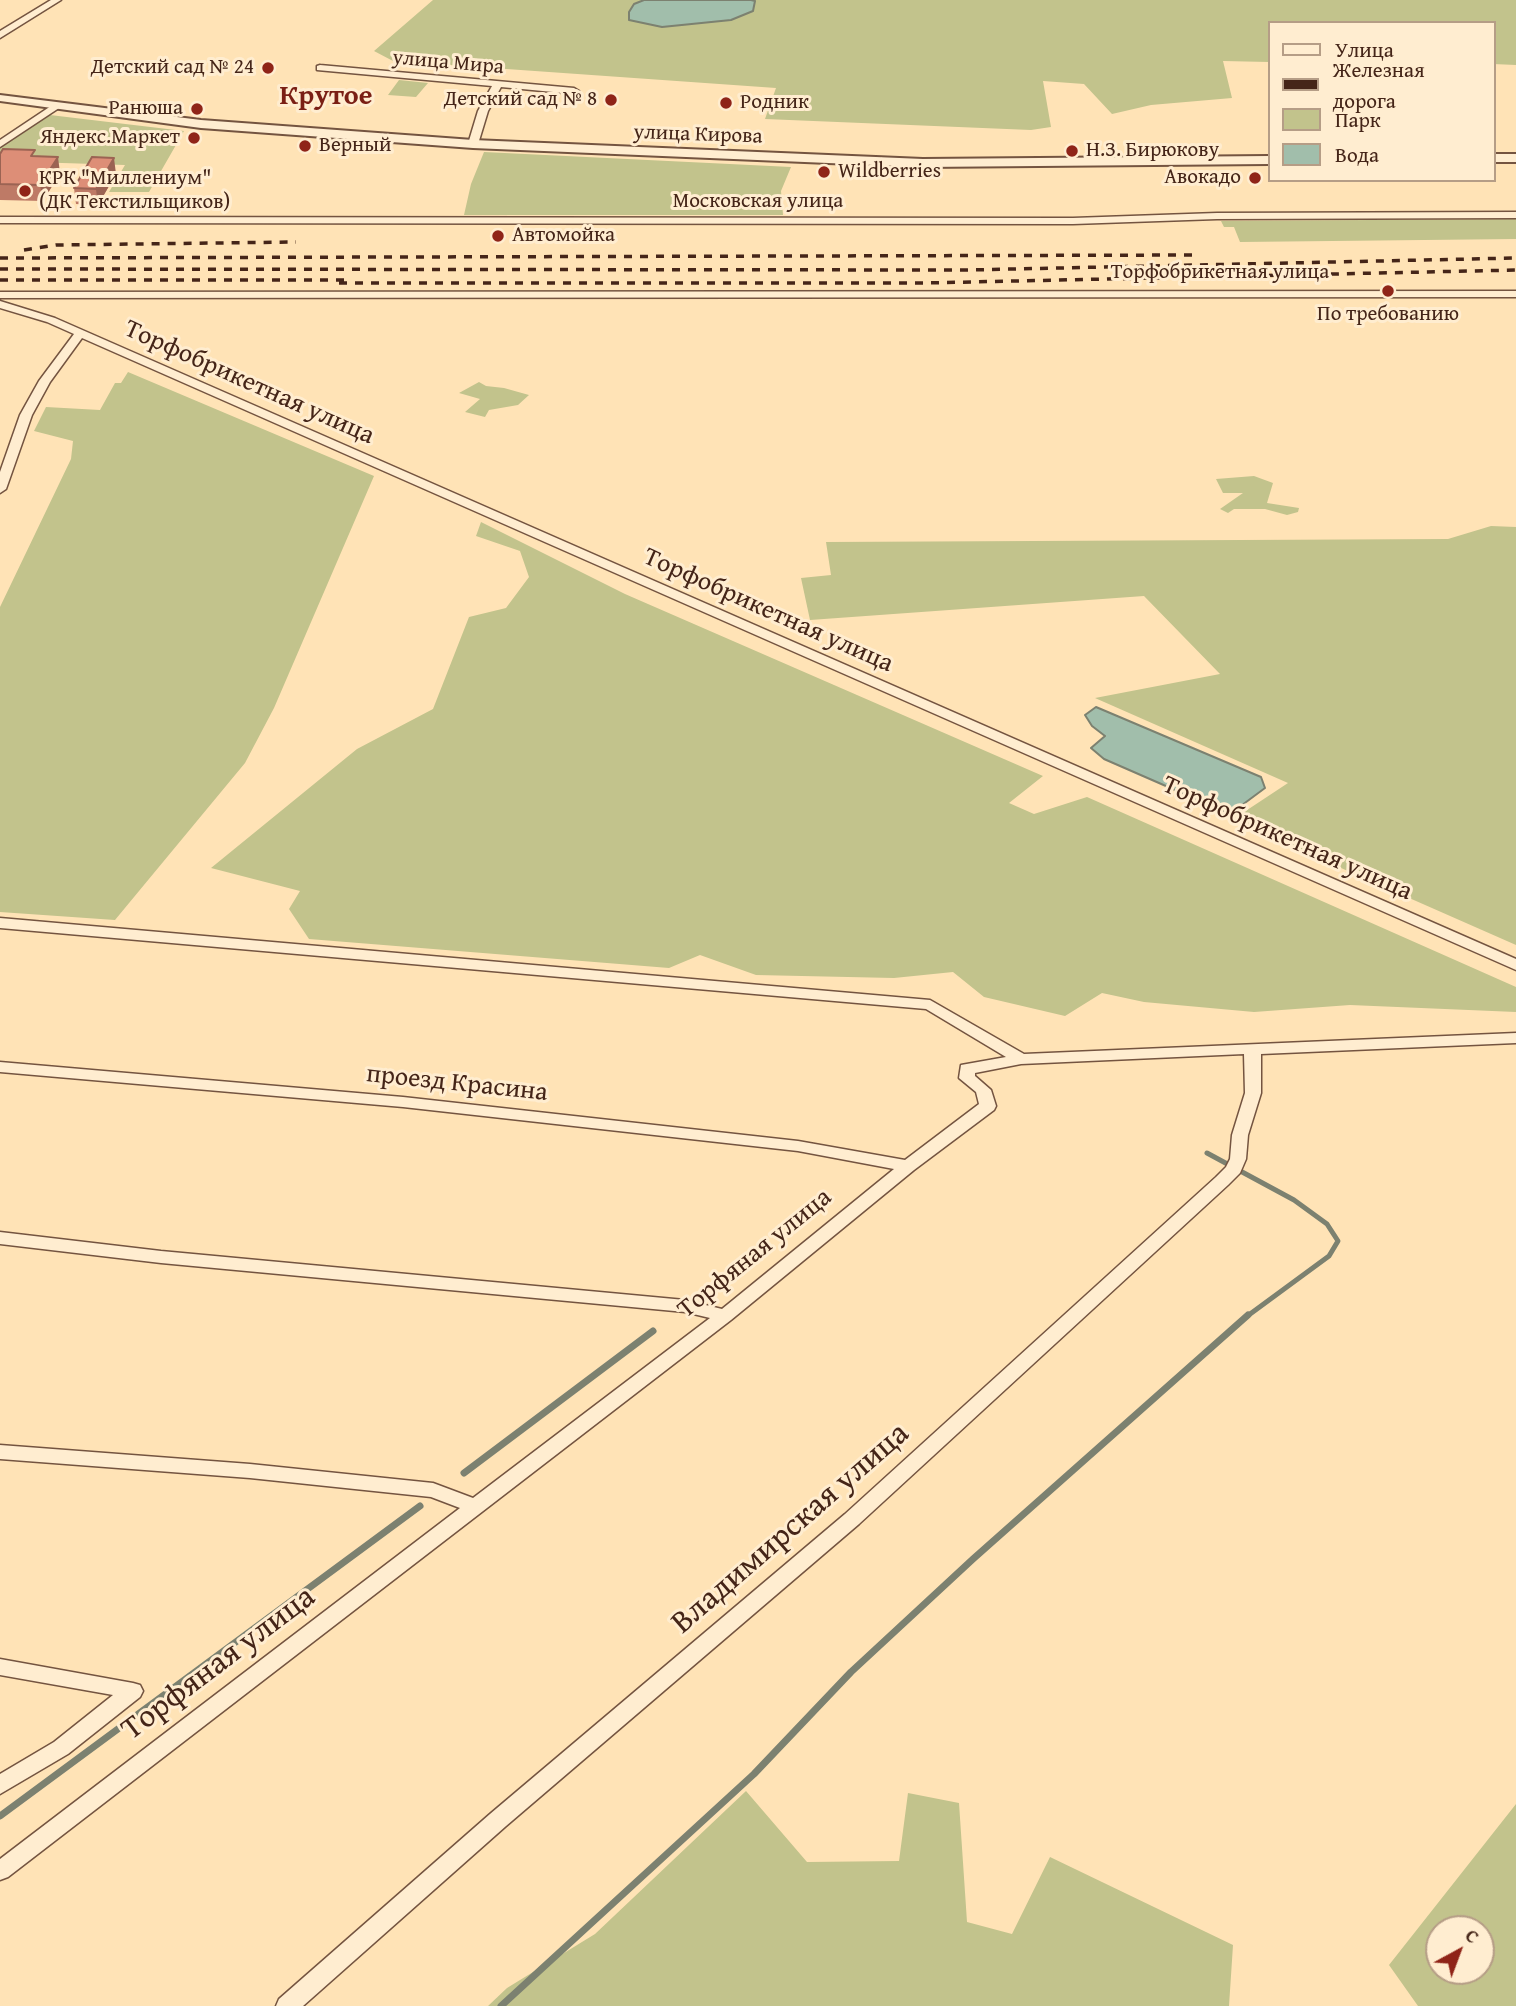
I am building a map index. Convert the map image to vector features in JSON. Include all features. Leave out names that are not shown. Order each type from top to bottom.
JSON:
[{"type":"street","points":[[0,35],[57,0]]},
{"type":"street","name":"улица Мира","points":[[320,68],[574,92]]},
{"type":"street","points":[[473,144],[480,117],[498,85]]},
{"type":"street","name":"улица Кирова","points":[[0,98],[201,124],[473,144],[923,163],[1268,160]]},
{"type":"street","points":[[0,144],[57,106]]},
{"type":"street","points":[[1495,158],[1516,158]]},
{"type":"street","name":"Московская улица","points":[[0,220],[1073,221],[1217,216],[1516,215]]},
{"type":"street","name":"Торфобрикетная улица","points":[[0,295],[1516,294]]},
{"type":"street","name":"Торфобрикетная улица","points":[[0,303],[25,310],[80,333],[1516,965]]},
{"type":"street","points":[[0,489],[26,415],[45,381],[80,333]]},
{"type":"street","points":[[0,922],[930,1005],[1021,1059],[1516,1038]]},
{"type":"street","name":"Владимирская улица","points":[[287,2006],[498,1820],[852,1519],[1234,1169],[1253,1093],[1251,1058],[1254,1051]]},
{"type":"street","name":"Торфяная улица","points":[[0,1871],[725,1316],[908,1166],[988,1106],[983,1090],[967,1078],[967,1069],[1021,1059]]},
{"type":"street","name":"проезд Красина","points":[[0,1067],[416,1103],[798,1146],[908,1166]]},
{"type":"street","points":[[0,1238],[162,1257],[685,1306],[725,1316]]},
{"type":"street","points":[[0,1452],[250,1471],[433,1490],[475,1506]]},
{"type":"street","points":[[0,1667],[133,1691],[61,1748],[0,1785]]},
{"type":"green space","points":[[433,0],[1516,0],[1516,65],[1495,64],[1495,21],[1268,21],[1268,62],[1223,61],[1232,98],[1151,105],[1112,114],[1084,84],[1043,81],[1051,127],[1031,130],[765,119],[776,88],[393,61],[374,51]]},
{"type":"green space","points":[[399,80],[428,83],[416,97],[388,95]]},
{"type":"green space","points":[[50,115],[184,131],[149,192],[109,192],[125,165],[0,161],[0,148]]},
{"type":"green space","points":[[484,152],[791,167],[781,191],[783,215],[464,215],[471,184]]},
{"type":"green space","points":[[1516,219],[1516,239],[1240,242],[1234,227],[1224,227],[1221,221]]},
{"type":"green space","points":[[128,372],[374,476],[274,708],[245,763],[115,920],[0,912],[0,607],[71,459],[73,441],[34,431],[46,407],[100,410],[115,383],[121,383]]},
{"type":"green space","points":[[479,382],[486,386],[529,395],[518,405],[489,410],[485,417],[465,412],[480,399],[459,393]]},
{"type":"green space","points":[[1254,476],[1273,483],[1267,503],[1299,508],[1298,512],[1287,515],[1265,509],[1234,509],[1228,513],[1220,509],[1243,493],[1223,493],[1216,479]]},
{"type":"green space","points":[[481,522],[625,594],[1043,776],[1009,803],[1034,814],[1087,797],[1516,987],[1516,1012],[1350,1005],[1254,1012],[1144,1002],[1102,993],[1065,1016],[984,997],[953,972],[894,978],[756,975],[700,955],[669,968],[309,939],[289,909],[300,891],[211,868],[357,749],[433,709],[469,617],[506,608],[529,577],[520,551],[476,536]]},
{"type":"green space","points":[[1491,526],[1516,527],[1516,945],[1232,820],[1288,783],[1095,698],[1220,674],[1144,596],[810,620],[801,578],[831,575],[826,542],[1448,539]]},
{"type":"green space","points":[[746,1791],[807,1862],[899,1861],[908,1793],[959,1803],[967,1922],[1012,1934],[1050,1857],[1233,1945],[1229,2006],[488,2006],[507,1988],[595,1934]]},
{"type":"green space","points":[[1516,1804],[1516,2006],[1418,2006],[1389,1965],[1425,1919],[1425,1985],[1495,1985],[1495,1915],[1428,1915]]},
{"type":"water","points":[[644,0],[755,1],[753,11],[731,20],[662,27],[629,20],[629,12],[634,4]]},
{"type":"water","points":[[1096,707],[1261,777],[1265,788],[1230,814],[1104,759],[1091,748],[1105,736],[1092,726],[1085,715]]},
{"type":"building","points":[[3,149],[35,150],[31,156],[58,157],[40,185],[0,184],[0,154]]},
{"type":"building","points":[[92,157],[114,158],[96,189],[74,188]]},
{"type":"waterway","points":[[1207,1153],[1294,1200],[1327,1224],[1338,1241],[1329,1256],[1246,1317]]},
{"type":"waterway","points":[[501,2006],[754,1774],[851,1672],[973,1559],[1248,1315]]},
{"type":"waterway","points":[[464,1473],[653,1331]]},
{"type":"waterway","points":[[0,1816],[420,1506]]},
{"type":"railway","points":[[24,250],[56,245],[296,242]]},
{"type":"railway","points":[[0,258],[1198,255]]},
{"type":"railway","points":[[0,269],[967,270],[1516,258]]},
{"type":"railway","points":[[339,283],[924,283],[1516,270]]},
{"type":"railway","points":[[0,280],[347,280]]},
{"type":"place","name":"Детский сад № 24","points":[[268,68]]},
{"type":"place","name":"Детский сад № 8","points":[[611,100]]},
{"type":"place","name":"Родник","points":[[726,103]]},
{"type":"place","name":"Ранюша","points":[[197,109]]},
{"type":"place","name":"Яндекс.Маркет","points":[[194,138]]},
{"type":"place","name":"Верный","points":[[305,146]]},
{"type":"place","name":"Н.З. Бирюкову","points":[[1072,151]]},
{"type":"place","name":"Wildberries","points":[[824,172]]},
{"type":"place","name":"Авокадо","points":[[1255,178]]},
{"type":"place","name":"КРК \"Миллениум\" (ДК Текстильщиков)","points":[[25,191]]},
{"type":"place","name":"Автомойка","points":[[498,236]]},
{"type":"place","name":"По требованию","points":[[1388,291]]},
{"type":"district","name":"Крутое","points":[[326,97]]}]
